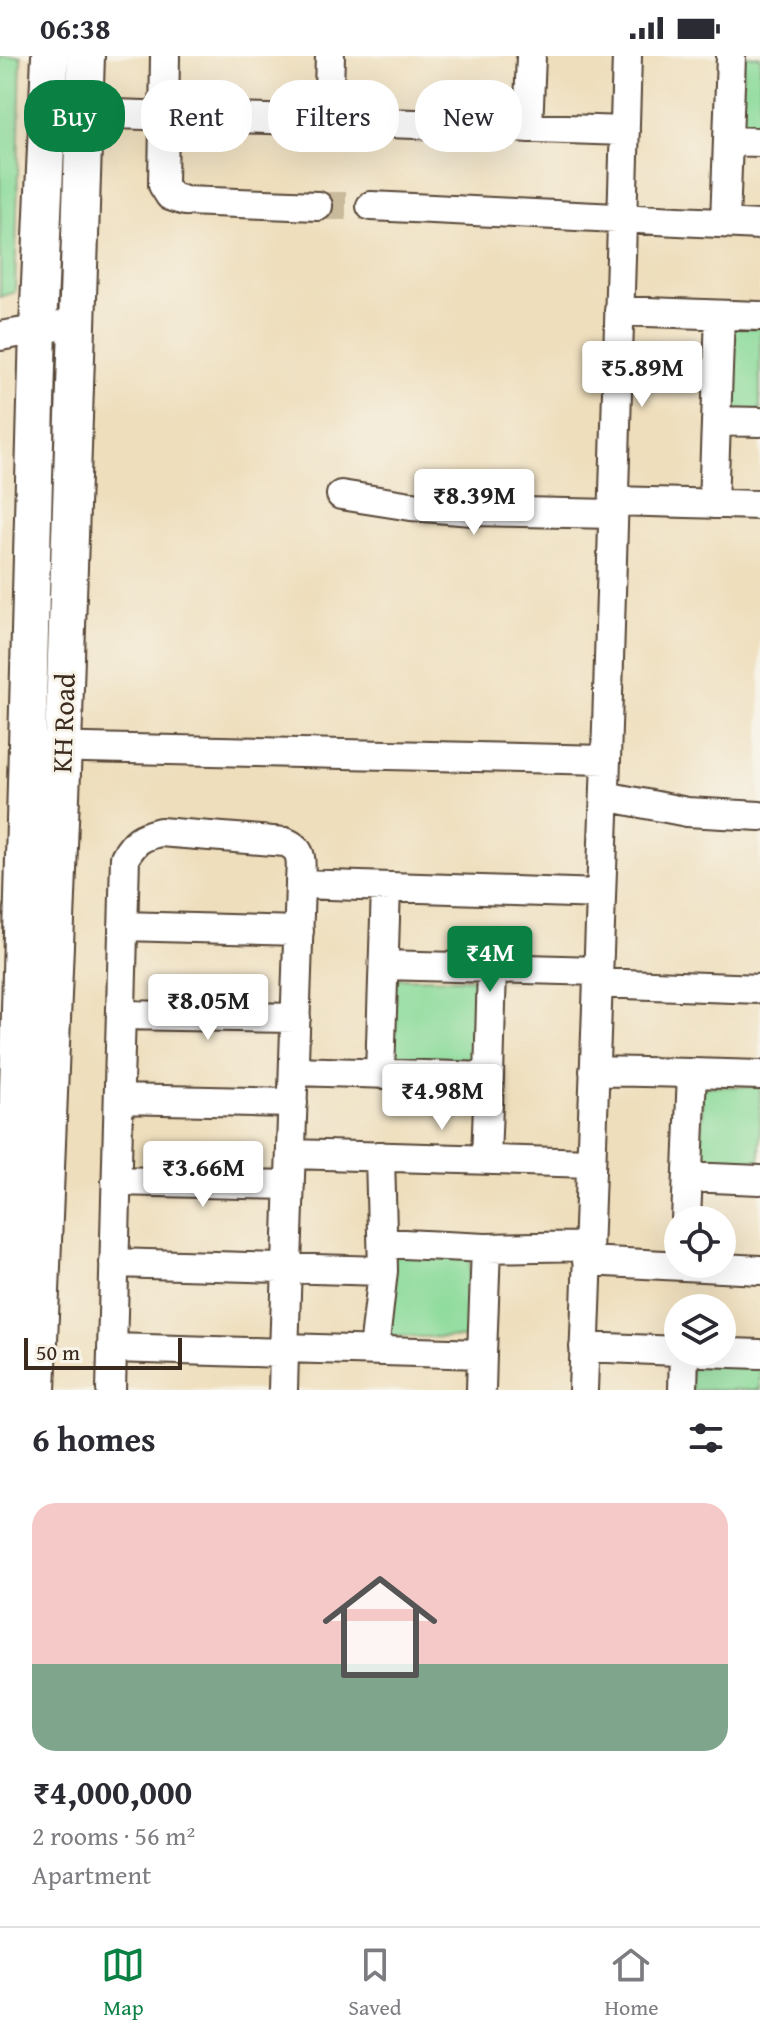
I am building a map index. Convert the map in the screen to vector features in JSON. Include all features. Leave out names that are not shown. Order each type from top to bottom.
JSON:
[{"type":"main road","name":"KH Road","points":[[10,1390],[38,328],[50,56]]},
{"type":"main road","name":"KH Road","points":[[85,80],[86,56]]},
{"type":"main road","name":"KH Road","points":[[37,1390],[83,152]]},
{"type":"street","points":[[165,56],[165,80]]},
{"type":"street","points":[[329,80],[330,56]]},
{"type":"street","points":[[528,128],[531,56]]},
{"type":"street","points":[[583,1390],[605,796],[627,56]]},
{"type":"street","points":[[725,223],[731,56]]},
{"type":"street","points":[[399,123],[625,131]]},
{"type":"street","points":[[728,141],[760,142]]},
{"type":"street","points":[[164,152],[163,185],[170,196],[185,201],[318,206]]},
{"type":"street","points":[[371,206],[760,225]]},
{"type":"street","points":[[619,311],[760,316]]},
{"type":"street","points":[[713,504],[720,315]]},
{"type":"street","points":[[0,336],[77,323]]},
{"type":"street","points":[[716,421],[760,422]]},
{"type":"street","points":[[341,495],[411,506],[472,511],[760,505]]},
{"type":"street","points":[[27,747],[606,760]]},
{"type":"street","points":[[605,796],[687,812],[760,816]]},
{"type":"street","points":[[111,1390],[125,857],[135,842],[160,832],[285,842],[299,850],[301,859],[283,1390]]},
{"type":"street","points":[[300,884],[601,894]]},
{"type":"street","points":[[380,1074],[386,887]]},
{"type":"street","points":[[123,926],[299,931]]},
{"type":"street","points":[[384,965],[492,968],[760,989]]},
{"type":"street","points":[[486,1159],[492,968]]},
{"type":"street","points":[[121,1015],[296,1018]]},
{"type":"street","points":[[294,1071],[489,1077]]},
{"type":"street","points":[[594,1071],[760,1075]]},
{"type":"street","points":[[687,1206],[692,1073]]},
{"type":"street","points":[[119,1099],[293,1103]]},
{"type":"street","points":[[291,1154],[591,1163]]},
{"type":"street","points":[[374,1350],[383,1257],[380,1156]]},
{"type":"street","points":[[688,1177],[760,1180]]},
{"type":"street","points":[[116,1181],[290,1185]]},
{"type":"street","points":[[114,1263],[287,1269],[486,1248],[588,1254],[664,1263]]},
{"type":"street","points":[[481,1390],[486,1248]]},
{"type":"street","points":[[736,1268],[760,1270]]},
{"type":"street","points":[[584,1347],[664,1350]]},
{"type":"street","points":[[112,1348],[482,1354]]},
{"type":"street","points":[[736,1353],[760,1354]]},
{"type":"street","points":[[683,1390],[684,1366]]},
{"type":"green space","points":[[0,56],[21,56],[15,292],[0,297]]},
{"type":"green space","points":[[743,56],[760,56],[760,131],[741,131]]},
{"type":"green space","points":[[730,327],[760,328],[760,411],[728,411]]},
{"type":"green space","points":[[394,978],[478,979],[476,1063],[392,1061]]},
{"type":"green space","points":[[702,1086],[760,1087],[760,1171],[701,1170]]},
{"type":"green space","points":[[387,1253],[470,1254],[469,1338],[385,1336]]},
{"type":"green space","points":[[760,1363],[760,1390],[690,1390],[691,1366]]},
{"type":"tunnel","points":[[318,206],[371,206]]}]
